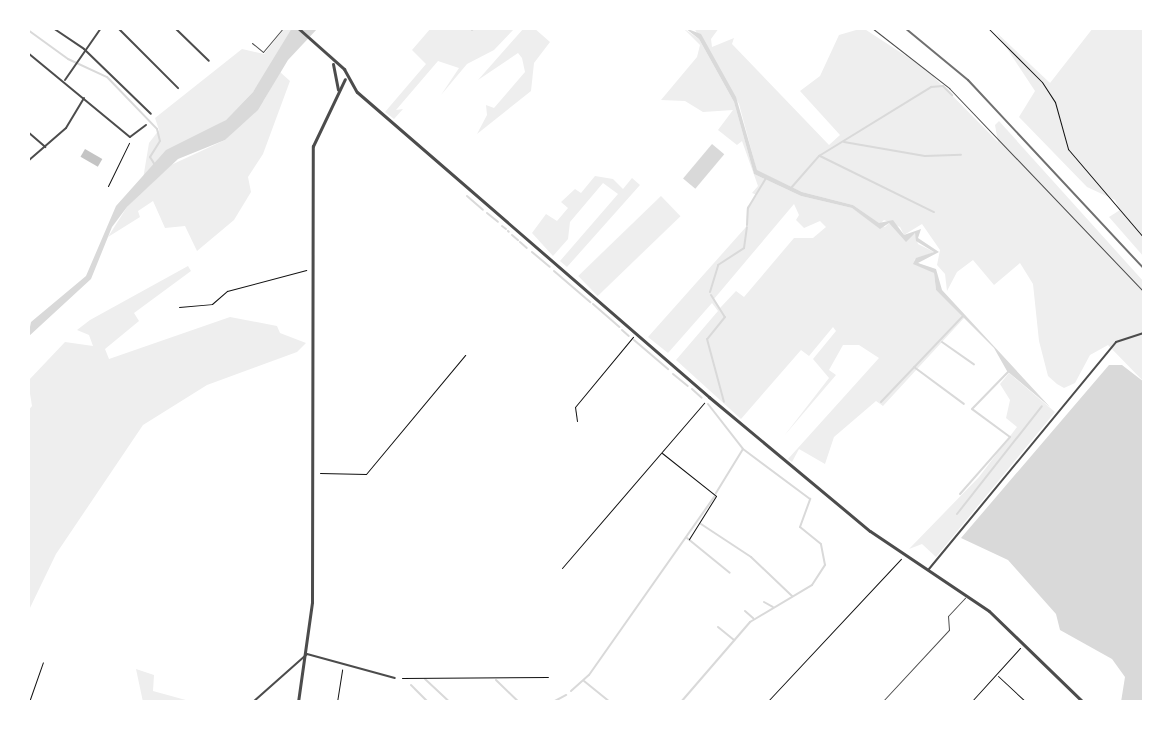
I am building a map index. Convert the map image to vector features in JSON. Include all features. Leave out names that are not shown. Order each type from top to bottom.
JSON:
[{"type":"street","points":[[53,28],[84,49],[151,114]]},
{"type":"street","points":[[65,81],[101,28]]},
{"type":"street","points":[[118,28],[178,88]]},
{"type":"street","points":[[175,28],[209,61]]},
{"type":"street","points":[[298,28],[340,68],[344,80],[353,89],[709,397],[905,554],[968,594],[1025,643],[1083,702]]},
{"type":"street","points":[[28,53],[133,138],[146,125]]},
{"type":"street","points":[[331,60],[338,93]]},
{"type":"street","points":[[333,70],[340,68]]},
{"type":"street","points":[[336,82],[344,80]]},
{"type":"street","points":[[298,702],[307,654],[313,472],[313,142],[344,80]]},
{"type":"street","points":[[338,93],[353,89]]},
{"type":"street","points":[[28,161],[66,128],[84,97]]},
{"type":"street","points":[[28,132],[46,147]]},
{"type":"street","points":[[929,569],[1114,344],[1131,335],[1144,333]]},
{"type":"street","points":[[307,654],[343,667],[395,678]]},
{"type":"street","points":[[253,702],[307,654]]},
{"type":"lane","points":[[252,43],[263,52],[283,28]]},
{"type":"lane","points":[[872,28],[949,88],[1144,292]]},
{"type":"lane","points":[[882,702],[949,630],[948,616],[968,594]]},
{"type":"path","points":[[988,28],[1042,82],[1055,102],[1068,149],[1144,238]]},
{"type":"path","points":[[108,186],[133,138]]},
{"type":"path","points":[[179,307],[212,304],[227,291],[313,270]]},
{"type":"path","points":[[577,421],[575,407],[636,334]]},
{"type":"path","points":[[313,472],[354,477],[366,474],[465,355]]},
{"type":"path","points":[[562,568],[709,397]]},
{"type":"path","points":[[660,452],[716,496],[689,539]]},
{"type":"path","points":[[767,702],[905,554]]},
{"type":"path","points":[[971,702],[1025,643]]},
{"type":"path","points":[[29,702],[43,662]]},
{"type":"path","points":[[337,702],[343,667]]},
{"type":"path","points":[[996,674],[1026,702]]},
{"type":"path","points":[[395,678],[548,677]]},
{"type":"shaded area","points":[[285,28],[292,28],[286,42],[253,92],[226,120],[159,158],[143,179],[149,143],[159,130],[155,118],[242,49],[264,54]]},
{"type":"shaded area","points":[[292,28],[318,28],[288,60],[258,110],[225,140],[178,159],[127,207],[112,227],[91,279],[28,337],[31,322],[86,276],[116,206],[166,150],[226,120],[253,92]]},
{"type":"shaded area","points":[[431,28],[515,28],[494,50],[467,64],[441,95],[459,68],[438,61],[396,110],[403,109],[394,119],[385,112],[426,64],[412,50]]},
{"type":"shaded area","points":[[524,28],[534,28],[550,42],[534,63],[531,91],[477,134],[487,115],[486,105],[494,108],[525,72],[522,58],[518,53],[478,80]]},
{"type":"shaded area","points":[[683,28],[699,39],[734,102],[754,174],[801,196],[852,208],[885,227],[889,223],[908,237],[915,233],[918,244],[934,252],[914,260],[934,273],[936,290],[965,317],[883,406],[876,401],[834,437],[825,464],[799,449],[792,462],[788,459],[879,358],[859,345],[843,345],[829,370],[836,375],[784,436],[829,378],[813,359],[836,331],[833,327],[809,356],[801,350],[741,419],[676,360],[718,311],[712,303],[668,353],[648,337],[746,227],[747,207],[757,195],[752,193],[758,186],[742,141],[737,145],[718,130],[733,110],[703,112],[685,101],[661,100],[697,57],[700,45]],"holes":[[[794,204],[799,215],[796,220],[804,228],[820,221],[826,227],[813,238],[794,238],[744,297],[736,291],[720,308],[714,299]]]},
{"type":"shaded area","points":[[685,28],[701,34],[736,97],[757,170],[802,192],[853,205],[879,223],[893,220],[904,235],[921,229],[918,238],[939,252],[918,263],[936,269],[942,290],[1050,407],[1007,371],[994,348],[936,290],[934,273],[913,264],[916,258],[934,252],[916,241],[915,233],[906,242],[889,223],[880,229],[852,208],[801,196],[754,174],[734,102],[699,39]]},
{"type":"shaded area","points":[[694,28],[719,28],[711,39],[712,47],[734,38],[732,44],[829,145],[840,135],[800,91],[820,76],[839,35],[863,28],[926,69],[998,142],[995,125],[999,121],[1144,282],[1144,382],[1108,345],[1090,355],[1075,383],[1064,388],[1048,376],[1039,341],[1033,284],[1020,263],[994,285],[973,260],[957,272],[947,291],[945,274],[937,265],[940,250],[922,224],[904,235],[900,227],[884,220],[880,224],[853,205],[802,192],[757,171],[739,104]]},
{"type":"shaded area","points":[[1093,28],[1144,28],[1144,257],[1109,217],[1120,210],[1115,200],[1087,187],[1019,117],[1035,91],[996,32],[1050,83]]},
{"type":"shaded area","points":[[280,72],[290,81],[263,154],[248,177],[251,192],[234,220],[197,251],[185,226],[165,228],[153,201],[138,211],[140,217],[108,237],[127,207],[171,165],[225,140],[264,100]]},
{"type":"shaded area","points":[[712,144],[724,154],[695,189],[683,178]]},
{"type":"shaded area","points":[[595,176],[613,179],[623,189],[632,178],[640,185],[567,267],[560,261],[618,194],[603,183],[570,222],[568,239],[553,256],[532,233],[546,214],[557,221],[568,208],[561,202],[575,189],[581,193]]},
{"type":"shaded area","points":[[661,196],[680,216],[598,296],[578,276]]},
{"type":"shaded area","points":[[188,266],[191,271],[134,313],[139,321],[105,349],[109,359],[230,317],[277,326],[280,333],[306,343],[297,352],[207,385],[143,425],[56,554],[28,612],[28,411],[32,406],[28,381],[65,342],[93,346],[89,335],[77,330],[90,320]]},
{"type":"shaded area","points":[[1109,365],[1122,365],[1144,382],[1144,702],[1121,702],[1125,677],[1112,659],[1060,630],[1056,614],[1008,560],[961,538]]},
{"type":"shaded area","points":[[1009,373],[1055,412],[936,557],[922,544],[909,549],[979,477],[1017,427],[1006,418],[1010,400],[1000,384]]},
{"type":"shaded area","points":[[136,669],[154,675],[153,691],[193,702],[143,702]]},
{"type":"building","points":[[85,149],[102,159],[98,167],[80,157]]},
{"type":"waterway","points":[[28,30],[68,59],[107,77],[157,129],[160,141],[150,157],[155,165]]},
{"type":"waterway","points":[[791,188],[819,156],[931,87],[943,86],[952,95]]},
{"type":"waterway","points":[[844,142],[925,156],[961,155]]},
{"type":"waterway","points":[[820,156],[934,212]]},
{"type":"waterway","points":[[747,225],[748,208],[765,180]]},
{"type":"waterway","points":[[467,196],[483,210]]},
{"type":"waterway","points":[[487,213],[498,222]]},
{"type":"waterway","points":[[502,226],[506,229]]},
{"type":"waterway","points":[[710,292],[718,265],[744,248],[747,227]]},
{"type":"waterway","points":[[512,235],[518,240]]},
{"type":"waterway","points":[[520,242],[527,248]]},
{"type":"waterway","points":[[532,252],[550,267]]},
{"type":"waterway","points":[[554,271],[590,302]]},
{"type":"waterway","points":[[711,295],[725,317],[707,339],[724,402]]},
{"type":"waterway","points":[[593,304],[619,327]]},
{"type":"waterway","points":[[881,402],[963,316]]},
{"type":"waterway","points":[[622,330],[629,336]]},
{"type":"waterway","points":[[634,340],[668,369]]},
{"type":"waterway","points":[[942,342],[974,364]]},
{"type":"waterway","points":[[914,367],[964,404]]},
{"type":"waterway","points":[[960,494],[1010,437],[972,409],[1008,372]]},
{"type":"waterway","points":[[673,374],[688,386]]},
{"type":"waterway","points":[[692,389],[702,398]]},
{"type":"waterway","points":[[708,404],[743,449],[716,493]]},
{"type":"waterway","points":[[957,514],[1042,406]]},
{"type":"waterway","points":[[681,702],[750,622],[812,585],[825,565],[821,544],[800,527],[810,499],[743,449]]},
{"type":"waterway","points":[[571,691],[589,675],[714,497]]},
{"type":"waterway","points":[[701,524],[751,557],[792,596]]},
{"type":"waterway","points":[[687,538],[730,573]]},
{"type":"waterway","points":[[764,602],[773,607]]},
{"type":"waterway","points":[[745,611],[753,618]]},
{"type":"waterway","points":[[718,627],[734,640]]},
{"type":"waterway","points":[[425,679],[450,702]]},
{"type":"waterway","points":[[496,680],[519,702]]},
{"type":"waterway","points":[[584,681],[610,702]]},
{"type":"waterway","points":[[411,685],[428,702]]},
{"type":"waterway","points":[[553,702],[566,695]]},
{"type":"railway","points":[[905,28],[968,80],[1144,269]]}]
